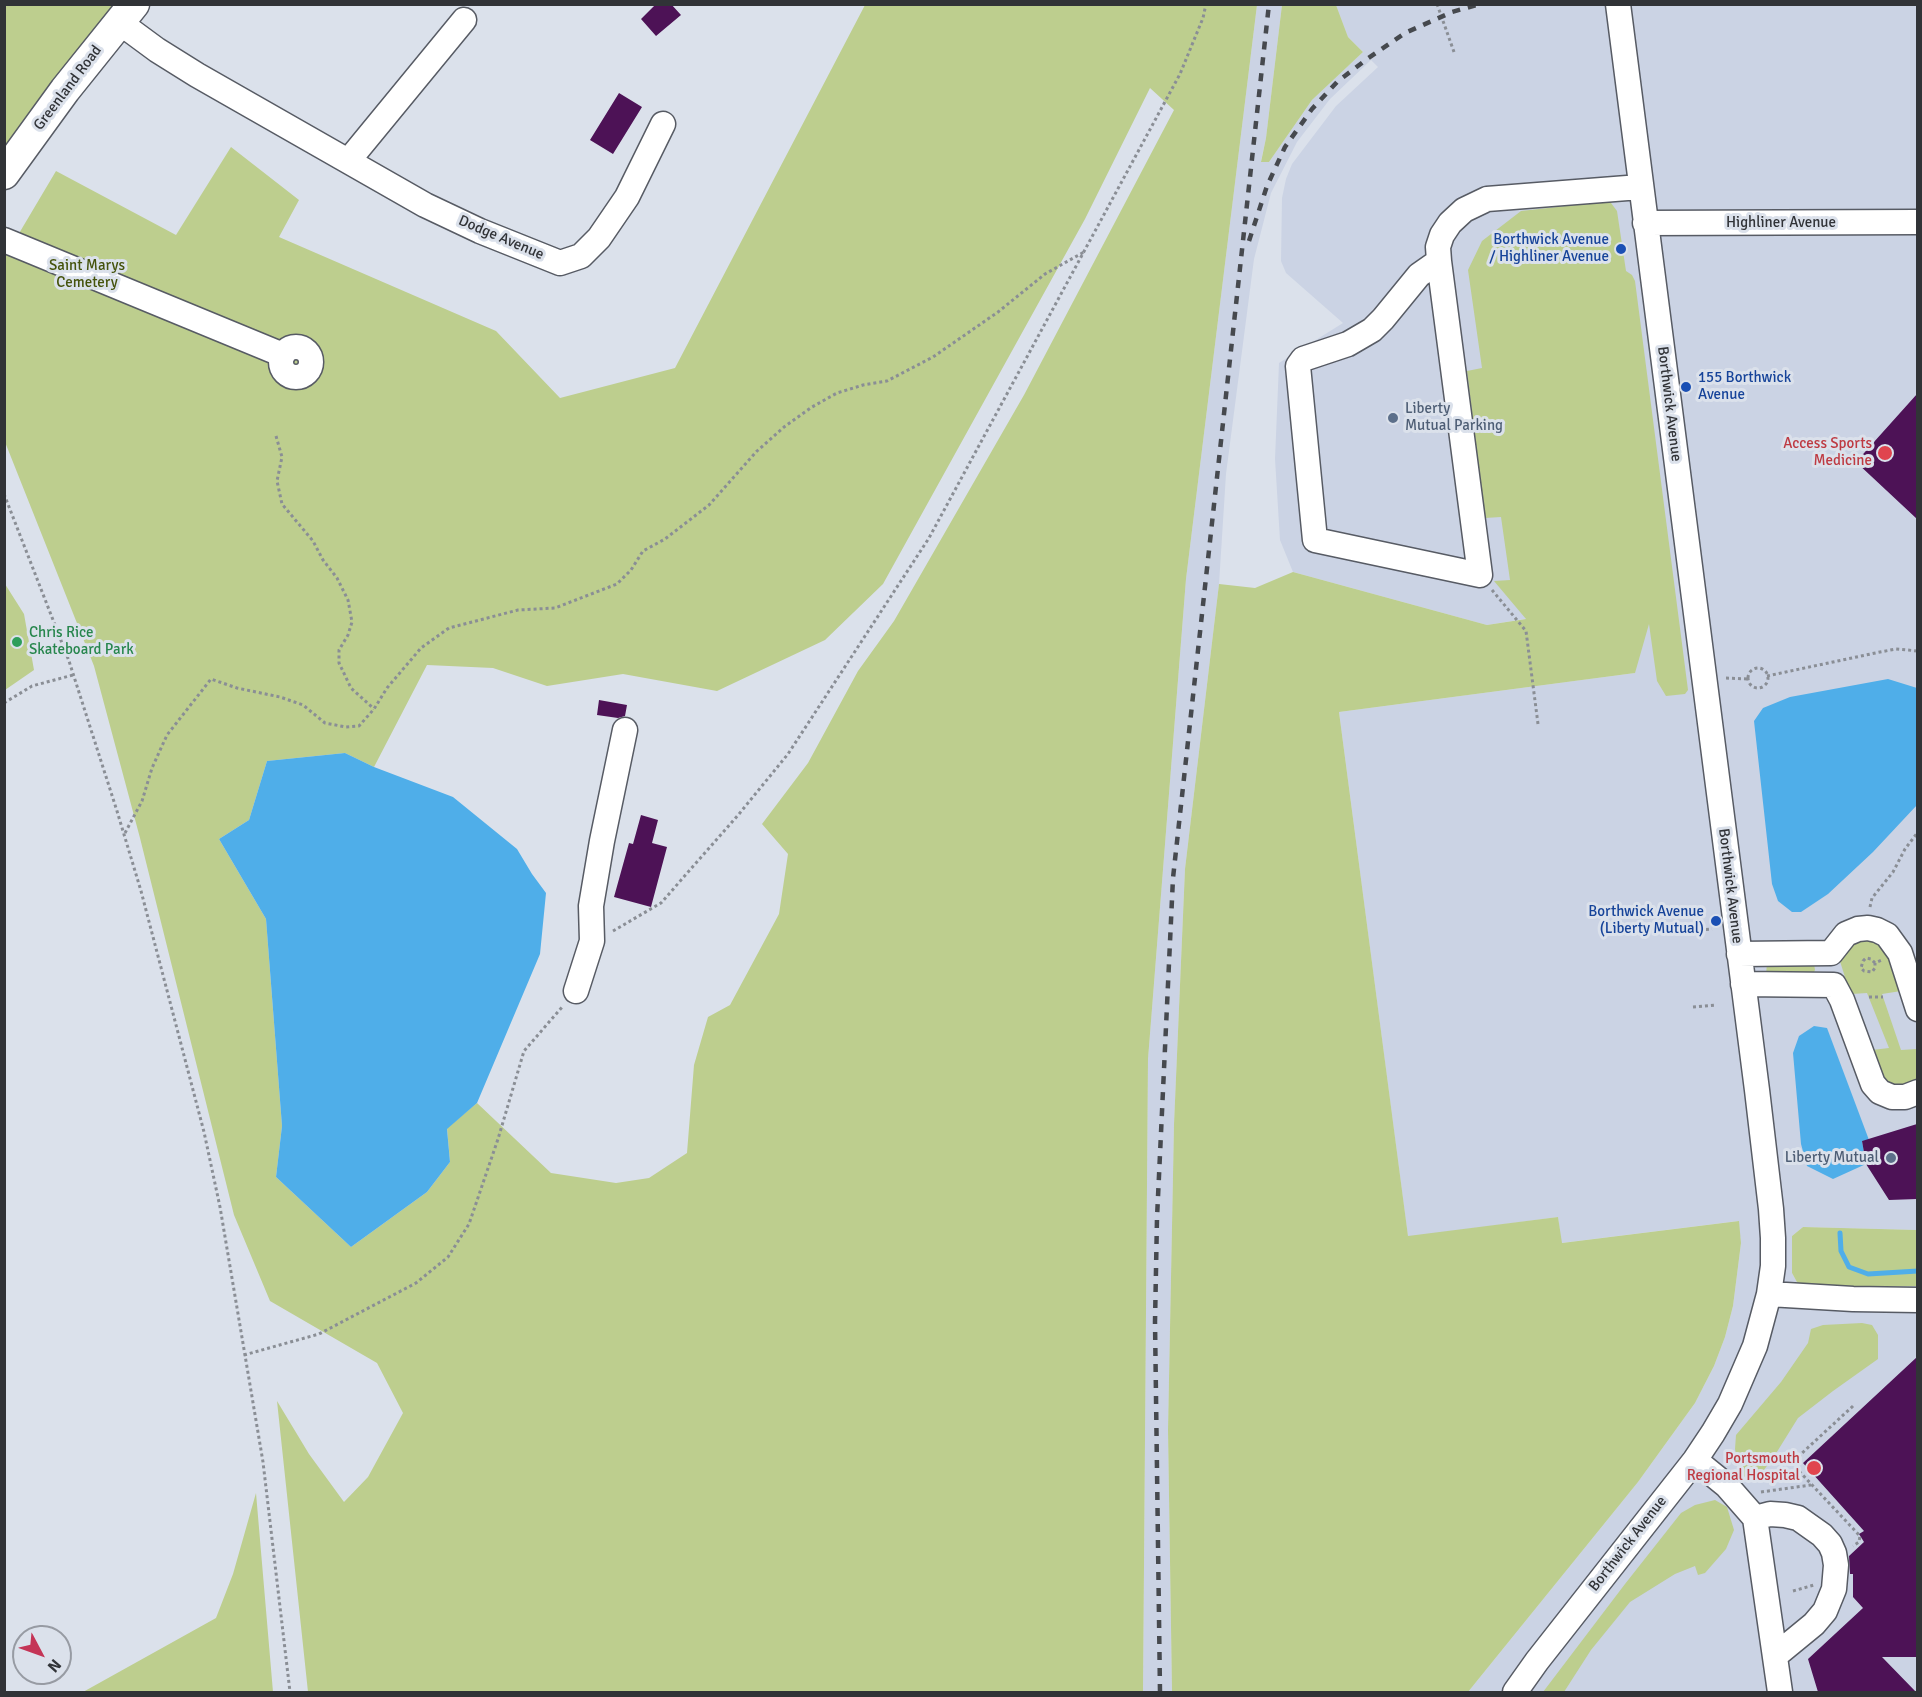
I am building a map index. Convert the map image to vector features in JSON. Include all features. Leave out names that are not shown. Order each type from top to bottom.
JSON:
[{"type":"main road","name":"Greenland Road","points":[[4,174],[65,90],[126,13]]},
{"type":"street","name":"Borthwick Avenue","points":[[1515,1692],[1551,1642],[1695,1460],[1713,1433],[1743,1376],[1763,1320],[1769,1294],[1773,1238],[1743,984],[1618,4]]},
{"type":"street","name":"Dodge Avenue","points":[[126,13],[157,50],[197,75],[425,204],[480,231],[560,263],[581,256],[599,238],[627,197],[663,124]]},
{"type":"street","points":[[349,160],[464,20]]},
{"type":"street","points":[[1439,261],[1419,275],[1372,330],[1348,344],[1303,358],[1298,366],[1315,540],[1480,575],[1439,261],[1438,247],[1442,234],[1456,216],[1475,203],[1487,199],[1640,187]]},
{"type":"street","name":"Highliner Avenue","points":[[1645,223],[1917,222]]},
{"type":"street","points":[[4,240],[283,356]]},
{"type":"street","points":[[576,992],[592,941],[591,906],[625,730]]},
{"type":"street","points":[[1917,1009],[1900,953],[1887,935],[1868,928],[1858,929],[1846,934],[1830,953],[1834,985],[1842,1000],[1873,1084],[1880,1092],[1892,1096],[1905,1097],[1917,1092]]},
{"type":"street","points":[[1739,954],[1830,953]]},
{"type":"street","points":[[1743,984],[1834,985]]},
{"type":"street","points":[[1769,1294],[1917,1300]]},
{"type":"street","points":[[1695,1460],[1726,1486],[1755,1518],[1780,1692]]},
{"type":"street","points":[[1755,1518],[1770,1514],[1798,1518],[1822,1535],[1830,1544],[1836,1565],[1834,1589],[1825,1611],[1814,1624],[1775,1656]]},
{"type":"path","points":[[592,941],[662,903],[788,754],[929,538],[1180,74],[1203,18],[1206,4]]},
{"type":"path","points":[[1437,4],[1454,52]]},
{"type":"path","points":[[124,834],[142,801],[167,735],[211,679],[303,705],[325,723],[346,727],[359,726],[421,648],[449,628],[518,610],[555,608],[617,584],[631,570],[643,551],[665,539],[709,505],[757,451],[784,427],[837,393],[886,381],[933,357],[998,312],[1045,274],[1084,252]]},
{"type":"path","points":[[276,436],[282,457],[277,481],[282,504],[313,541],[348,600],[352,622],[348,635],[339,650],[339,663],[351,688],[374,709]]},
{"type":"path","points":[[4,494],[73,675],[124,834],[164,976],[204,1132],[220,1207],[263,1462],[290,1692]]},
{"type":"path","points":[[1480,575],[1526,631],[1538,724]]},
{"type":"path","points":[[1767,676],[1896,649],[1917,651]]},
{"type":"path","points":[[1757,668],[1762,669],[1767,676],[1766,684],[1758,689],[1749,684],[1748,679],[1748,674],[1757,668]]},
{"type":"path","points":[[4,703],[32,686],[73,675]]},
{"type":"path","points":[[1726,678],[1748,679]]},
{"type":"path","points":[[1869,915],[1872,898],[1893,872],[1917,832]]},
{"type":"path","points":[[1682,932],[1712,929]]},
{"type":"path","points":[[1875,963],[1900,953]]},
{"type":"path","points":[[1866,958],[1872,959],[1875,963],[1872,972],[1861,968],[1866,958]]},
{"type":"path","points":[[244,1355],[319,1334],[416,1283],[448,1257],[469,1224],[498,1139],[524,1051],[576,992]]},
{"type":"path","points":[[1869,997],[1883,997]]},
{"type":"path","points":[[1693,1007],[1716,1005]]},
{"type":"path","points":[[1846,1551],[1859,1542],[1860,1536],[1798,1470],[1796,1462],[1853,1406]]},
{"type":"path","points":[[1753,1493],[1812,1485]]},
{"type":"path","points":[[1793,1590],[1824,1582]]},
{"type":"shaded area","points":[[1257,5],[1282,5],[1266,138],[1261,161],[1269,162],[1312,100],[1363,52],[1348,37],[1336,5],[1917,5],[1917,1230],[1803,1227],[1792,1236],[1792,1273],[1798,1284],[1835,1288],[1917,1286],[1917,1692],[1468,1692],[1638,1482],[1695,1403],[1714,1366],[1725,1337],[1733,1306],[1741,1243],[1738,1221],[1561,1243],[1558,1217],[1408,1237],[1339,712],[1635,673],[1549,615],[1487,625],[1293,572],[1280,540],[1275,459],[1279,363],[1343,323],[1286,273],[1281,261],[1282,198],[1292,164],[1336,106],[1378,67],[1371,60],[1330,99],[1297,142],[1271,193],[1254,259],[1226,474],[1219,584],[1185,869],[1174,1124],[1168,1430],[1172,1692],[1143,1692],[1148,1059],[1186,579]]},
{"type":"green space","points":[[5,5],[145,5],[5,170]]},
{"type":"green space","name":"Saint Marys Cemetery","points":[[865,5],[1257,5],[1186,579],[1148,1059],[1143,1692],[308,1692],[277,1401],[309,1454],[344,1502],[368,1477],[403,1413],[377,1363],[270,1301],[234,1215],[140,838],[94,666],[5,442],[5,257],[56,171],[176,235],[231,147],[299,200],[279,237],[496,331],[560,398],[675,368]],"holes":[[[1150,88],[1174,110],[1024,395],[894,621],[858,671],[808,763],[762,824],[788,854],[779,914],[730,1005],[708,1017],[694,1065],[687,1153],[649,1178],[616,1183],[551,1173],[477,1103],[447,1128],[450,1162],[427,1192],[351,1247],[276,1177],[282,1126],[266,919],[219,839],[249,820],[267,761],[345,753],[374,767],[427,665],[493,668],[547,686],[623,674],[717,691],[825,640],[883,584],[1085,219]]]},
{"type":"green space","points":[[1282,5],[1336,5],[1348,37],[1363,52],[1312,100],[1269,162],[1261,162],[1266,138]]},
{"type":"green space","points":[[1611,203],[1617,211],[1626,271],[1635,281],[1688,690],[1685,694],[1666,696],[1657,681],[1649,624],[1635,673],[1339,712],[1408,1236],[1558,1217],[1562,1243],[1739,1221],[1741,1243],[1733,1306],[1725,1337],[1714,1366],[1695,1403],[1638,1482],[1468,1692],[1172,1692],[1168,1430],[1174,1124],[1185,869],[1219,584],[1255,588],[1293,572],[1487,625],[1526,619],[1494,581],[1510,580],[1501,517],[1485,518],[1467,371],[1482,368],[1468,270],[1482,241],[1521,211]]},
{"type":"green space","name":"Chris Rice Skateboard Park","points":[[5,584],[24,614],[34,670],[5,690]]},
{"type":"green space","points":[[1862,935],[1886,947],[1901,991],[1882,994],[1901,1050],[1917,1049],[1917,1080],[1901,1088],[1883,1081],[1872,1050],[1889,1048],[1867,993],[1852,994],[1839,958]]},
{"type":"green space","points":[[1767,962],[1814,964],[1815,970],[1813,974],[1766,976]]},
{"type":"green space","points":[[1803,1227],[1917,1230],[1917,1286],[1835,1288],[1798,1284],[1792,1273],[1792,1236]]},
{"type":"green space","points":[[1862,1323],[1872,1325],[1878,1335],[1878,1359],[1798,1418],[1758,1478],[1750,1480],[1740,1474],[1735,1449],[1736,1435],[1781,1382],[1808,1343],[1811,1329],[1823,1325]]},
{"type":"green space","points":[[256,1493],[273,1692],[83,1692],[216,1618],[233,1574]]},
{"type":"green space","points":[[1715,1500],[1727,1507],[1734,1530],[1726,1549],[1705,1573],[1698,1575],[1695,1566],[1675,1574],[1630,1602],[1591,1650],[1564,1692],[1543,1692],[1681,1513],[1695,1505]]},
{"type":"water","points":[[1888,679],[1917,688],[1917,805],[1873,852],[1828,894],[1801,912],[1792,912],[1778,901],[1772,884],[1754,721],[1763,708],[1790,697]]},
{"type":"water","points":[[345,753],[374,767],[453,797],[517,849],[546,893],[540,954],[477,1103],[447,1129],[450,1162],[427,1192],[351,1247],[276,1177],[282,1126],[266,919],[219,839],[249,820],[267,761]]},
{"type":"water","points":[[1814,1026],[1827,1028],[1869,1140],[1862,1141],[1866,1164],[1833,1179],[1807,1166],[1801,1144],[1793,1053],[1799,1036]]},
{"type":"building","points":[[656,4],[671,4],[681,15],[656,36],[641,19]]},
{"type":"building","points":[[619,93],[642,107],[613,154],[590,140]]},
{"type":"building","points":[[1917,394],[1917,519],[1856,462]]},
{"type":"building","points":[[599,700],[627,705],[625,716],[618,718],[597,715]]},
{"type":"building","points":[[641,815],[658,820],[652,843],[667,847],[651,907],[614,897],[629,843],[633,844]]},
{"type":"building","name":"Liberty Mutual","points":[[1917,1124],[1917,1199],[1889,1200],[1866,1164],[1862,1141]]},
{"type":"building","points":[[1917,1357],[1917,1657],[1882,1657],[1916,1692],[1818,1692],[1808,1659],[1863,1608],[1853,1597],[1853,1574],[1850,1574],[1849,1556],[1864,1542],[1859,1534],[1864,1531],[1803,1463]]},
{"type":"waterway","points":[[1840,1233],[1841,1251],[1849,1267],[1868,1274],[1918,1271]]},
{"type":"railway","points":[[1160,1692],[1155,1322],[1157,1218],[1173,878],[1269,4]]},
{"type":"railway","points":[[1249,241],[1267,186],[1285,147],[1312,109],[1337,82],[1405,33],[1452,12],[1480,4]]},
{"type":"place","name":"Borthwick Avenue / Highliner Avenue","points":[[1621,249]]},
{"type":"place","name":"155 Borthwick Avenue","points":[[1686,387]]},
{"type":"place","name":"Liberty Mutual Parking","points":[[1393,418]]},
{"type":"place","name":"Access Sports Medicine","points":[[1885,453]]},
{"type":"place","name":"Chris Rice Skateboard Park","points":[[17,642]]},
{"type":"place","name":"Borthwick Avenue (Liberty Mutual)","points":[[1716,921]]},
{"type":"place","name":"Liberty Mutual","points":[[1891,1158]]},
{"type":"place","name":"Portsmouth Regional Hospital","points":[[1814,1468]]}]
